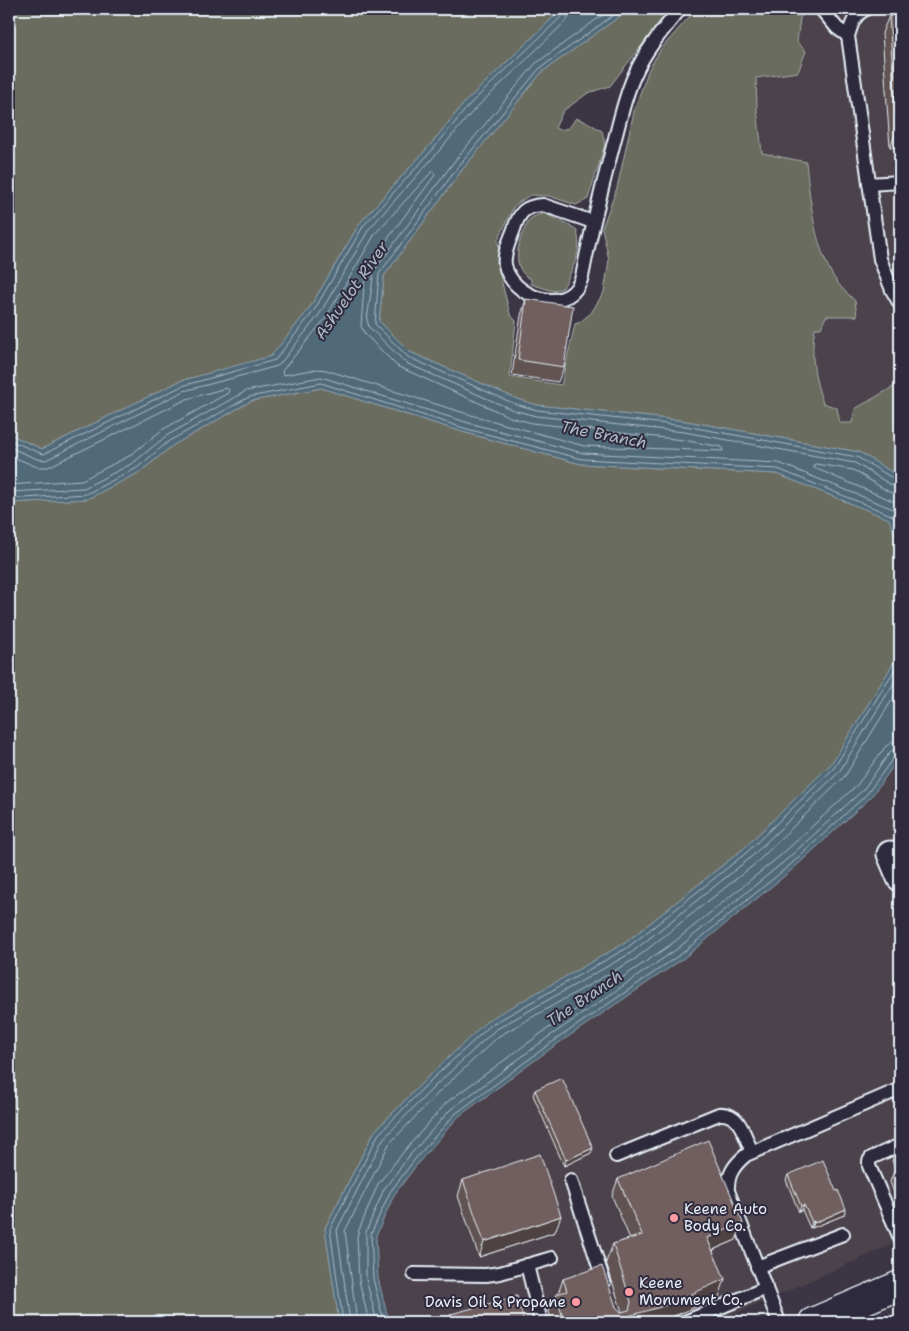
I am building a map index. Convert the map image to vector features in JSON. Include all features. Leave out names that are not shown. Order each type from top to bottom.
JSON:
[{"type":"highway","points":[[814,1322],[900,1285]]},
{"type":"street","points":[[890,854],[900,878]]},
{"type":"lane","points":[[593,222],[543,205],[535,205],[521,212],[506,253],[505,265],[510,277],[519,289],[533,297],[546,300],[559,299],[572,293],[580,282],[593,222],[634,75],[648,50],[680,9]]},
{"type":"lane","points":[[821,9],[837,28],[848,36]]},
{"type":"lane","points":[[866,9],[857,13],[848,36],[880,259],[892,290],[900,304]]},
{"type":"lane","points":[[869,184],[900,182]]},
{"type":"lane","points":[[779,1322],[728,1191],[727,1182],[730,1173],[737,1163],[752,1152],[900,1090]]},
{"type":"lane","points":[[616,1156],[718,1114],[728,1113],[736,1118],[752,1152]]},
{"type":"lane","points":[[900,1145],[869,1161],[869,1166],[900,1237]]},
{"type":"lane","points":[[571,1180],[608,1294]]},
{"type":"lane","points":[[757,1267],[843,1234]]},
{"type":"lane","points":[[414,1274],[486,1275],[500,1273],[552,1258]]},
{"type":"lane","points":[[527,1266],[541,1322]]},
{"type":"lane","points":[[685,1322],[766,1288]]},
{"type":"shaded area","points":[[805,9],[900,9],[900,383],[855,409],[852,423],[840,423],[823,403],[816,384],[812,344],[815,328],[826,316],[855,301],[841,287],[824,258],[810,203],[806,162],[762,153],[757,109],[756,78],[798,71],[797,42],[800,18],[807,12]]},
{"type":"shaded area","points":[[900,757],[900,1241],[717,1322],[389,1322],[378,1278],[376,1236],[394,1195],[419,1162],[458,1117],[553,1047],[684,958],[793,869],[871,797]]},
{"type":"green space","points":[[9,9],[562,9],[465,102],[431,144],[360,223],[309,309],[271,357],[180,381],[42,449],[9,434]]},
{"type":"green space","points":[[630,9],[670,9],[610,86],[588,93],[563,111],[555,128],[559,130],[569,128],[576,118],[602,131],[605,144],[588,199],[576,205],[549,196],[530,195],[514,206],[498,240],[500,275],[510,314],[516,321],[510,377],[561,385],[575,324],[591,313],[604,292],[609,260],[602,228],[617,188],[635,107],[649,69],[661,49],[696,9],[805,9],[807,11],[800,18],[797,42],[806,51],[798,72],[756,78],[762,153],[806,162],[815,228],[825,260],[841,287],[855,301],[857,316],[826,316],[821,328],[815,328],[814,366],[817,385],[823,403],[837,408],[840,423],[852,423],[855,409],[900,383],[900,477],[859,452],[686,421],[537,405],[517,399],[410,352],[379,321],[384,276],[462,170],[542,72]]},
{"type":"green space","points":[[544,213],[576,229],[579,244],[576,259],[563,288],[553,291],[531,284],[531,279],[524,275],[518,262],[520,239],[529,220]]},
{"type":"green space","points":[[321,388],[466,433],[581,464],[777,474],[890,519],[900,549],[900,641],[898,656],[831,765],[743,849],[625,943],[488,1021],[428,1077],[374,1132],[325,1228],[339,1322],[9,1322],[9,503],[87,499],[140,472],[172,446],[251,401]]},
{"type":"water","points":[[562,9],[630,9],[542,72],[462,170],[384,276],[379,321],[410,352],[517,399],[537,405],[686,421],[859,452],[900,477],[900,549],[889,519],[777,474],[581,464],[466,433],[321,388],[251,401],[172,446],[140,472],[87,499],[9,503],[9,434],[42,449],[180,381],[271,356],[309,309],[360,223],[431,144],[465,102]]},
{"type":"water","name":"The Branch","points":[[900,641],[900,757],[871,797],[793,869],[684,958],[553,1047],[458,1117],[419,1162],[394,1195],[376,1236],[378,1278],[389,1322],[339,1322],[325,1228],[374,1132],[488,1020],[625,943],[743,849],[831,764],[898,656]]},
{"type":"building","points":[[900,15],[900,130],[897,130],[889,16]]},
{"type":"building","points":[[526,299],[573,306],[564,367],[518,360]]},
{"type":"building","points":[[562,1078],[593,1148],[566,1160],[535,1090]]},
{"type":"building","points":[[708,1140],[743,1223],[707,1238],[725,1279],[667,1305],[611,1322],[564,1322],[556,1294],[567,1291],[563,1279],[602,1266],[616,1307],[621,1312],[629,1310],[631,1302],[613,1244],[642,1235],[618,1179]]},
{"type":"building","points":[[540,1154],[561,1216],[484,1242],[463,1180]]},
{"type":"building","points":[[823,1160],[846,1209],[814,1223],[804,1205],[801,1206],[788,1175]]},
{"type":"building","points":[[900,1164],[900,1179],[895,1166]]},
{"type":"building","points":[[517,1296],[524,1322],[453,1322],[451,1314]]},
{"type":"place","name":"Keene Auto Body Co.","points":[[674,1218]]},
{"type":"place","name":"Keene Monument Co.","points":[[629,1292]]},
{"type":"place","name":"Davis Oil & Propane","points":[[576,1302]]},
{"type":"water label","name":"Ashuelot River","points":[[351,290]]}]
